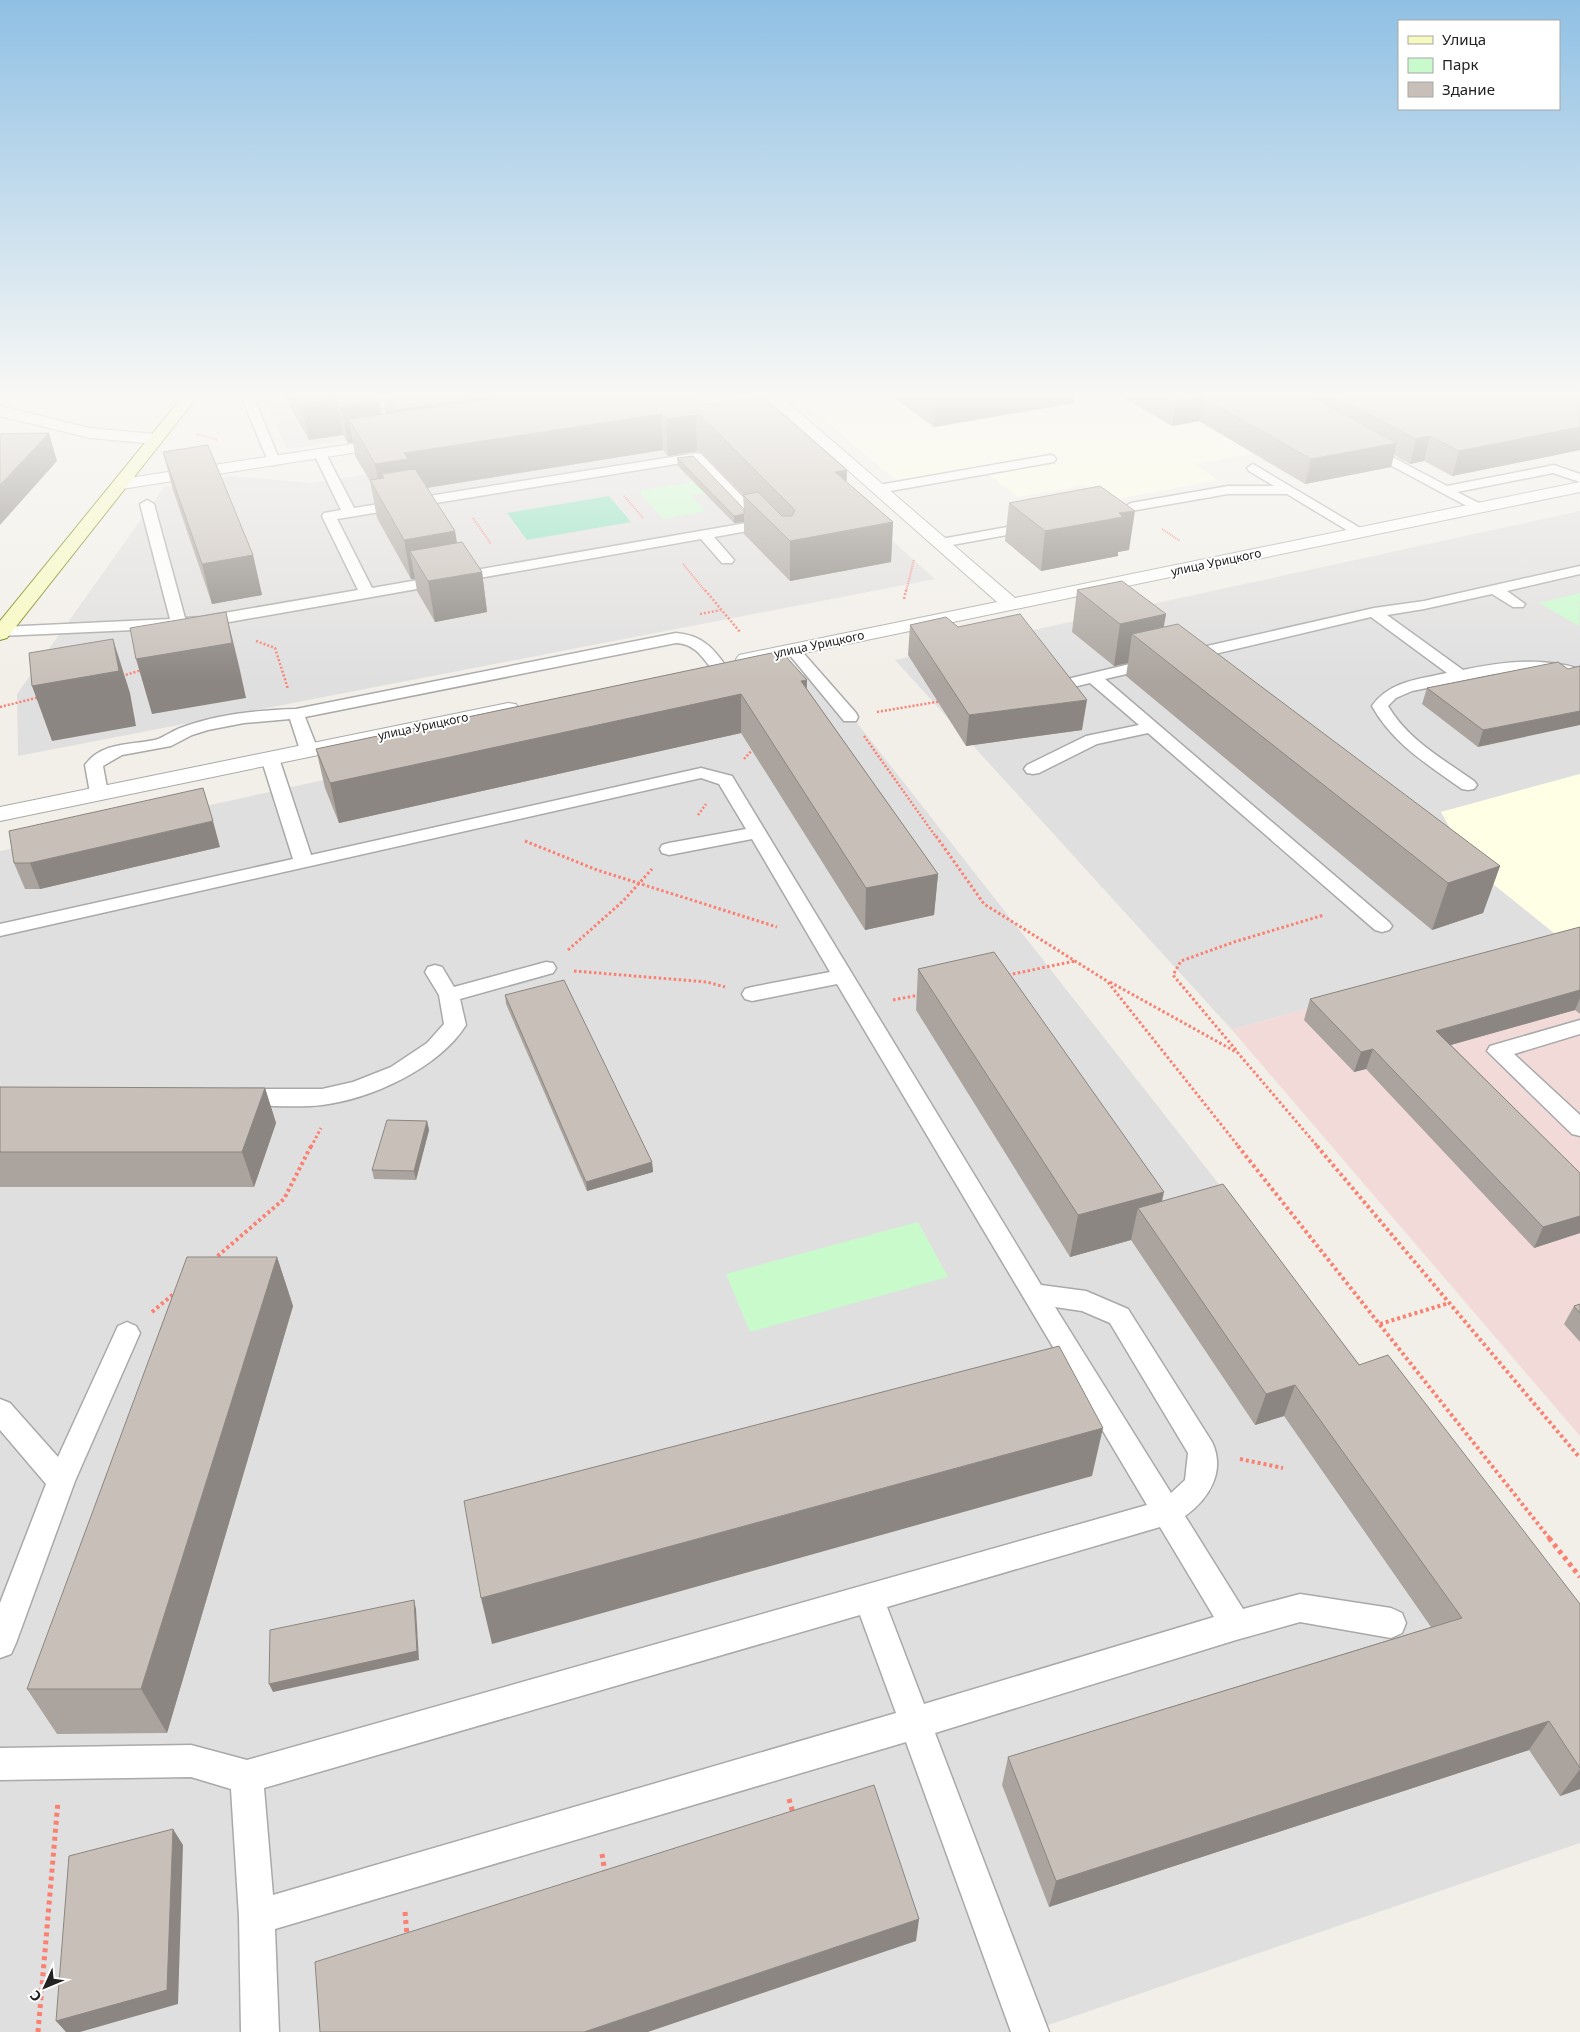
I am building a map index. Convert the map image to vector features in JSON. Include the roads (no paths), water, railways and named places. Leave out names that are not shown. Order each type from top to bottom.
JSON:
[{"type":"street","points":[[1,633],[116,491]]},
{"type":"street","points":[[881,491],[1011,604]]},
{"type":"street","name":"улица Урицкого","points":[[707,668],[1561,491]]},
{"type":"street","name":"улица Урицкого","points":[[0,814],[523,706]]},
{"type":"lane","points":[[338,491],[349,512]]},
{"type":"lane","points":[[366,593],[329,516],[484,491]]},
{"type":"lane","points":[[730,491],[774,537]]},
{"type":"lane","points":[[1131,507],[1223,491]]},
{"type":"lane","points":[[1291,491],[1360,532]]},
{"type":"lane","points":[[1446,491],[1478,508]]},
{"type":"lane","points":[[147,504],[179,623]]},
{"type":"lane","points":[[941,543],[1049,523]]},
{"type":"lane","points":[[1,633],[201,622],[762,524]]},
{"type":"lane","points":[[704,534],[727,560]]},
{"type":"lane","points":[[1065,684],[1374,612],[1424,605],[1580,570]]},
{"type":"lane","points":[[1494,589],[1518,604]]},
{"type":"lane","points":[[1374,612],[1461,676]]},
{"type":"lane","points":[[99,793],[94,765],[98,758],[164,742],[191,729],[265,714],[296,714],[676,638],[689,638],[698,642],[707,668]]},
{"type":"lane","points":[[793,650],[855,723]]},
{"type":"lane","points":[[1468,785],[1396,732],[1380,706],[1390,696],[1407,687],[1520,665],[1548,666],[1580,674]]},
{"type":"lane","points":[[1094,678],[1382,926]]},
{"type":"lane","points":[[296,714],[309,750]]},
{"type":"lane","points":[[1033,769],[1092,740],[1153,727]]},
{"type":"lane","points":[[270,758],[304,862]]},
{"type":"lane","points":[[0,928],[701,773],[726,780],[1033,1294],[1236,1625]]},
{"type":"lane","points":[[669,849],[757,832]]},
{"type":"lane","points":[[449,995],[546,968]]},
{"type":"lane","points":[[224,1097],[322,1097],[359,1088],[398,1072],[435,1048],[455,1025],[449,995],[435,972]]},
{"type":"lane","points":[[752,994],[844,976]]},
{"type":"lane","points":[[1580,1027],[1498,1051],[1580,1128]]},
{"type":"lane","points":[[0,1764],[191,1760],[247,1777],[1167,1512],[1192,1495],[1202,1477],[1202,1451],[1120,1316],[1086,1301],[1033,1294]]},
{"type":"lane","points":[[0,1643],[61,1481],[127,1333]]},
{"type":"lane","points":[[0,1411],[61,1481]]},
{"type":"lane","points":[[868,1598],[1030,2032]]},
{"type":"lane","points":[[257,1917],[916,1724],[1236,1625],[1300,1608],[1392,1623]]},
{"type":"lane","points":[[247,1777],[257,1917],[260,2032]]}]
